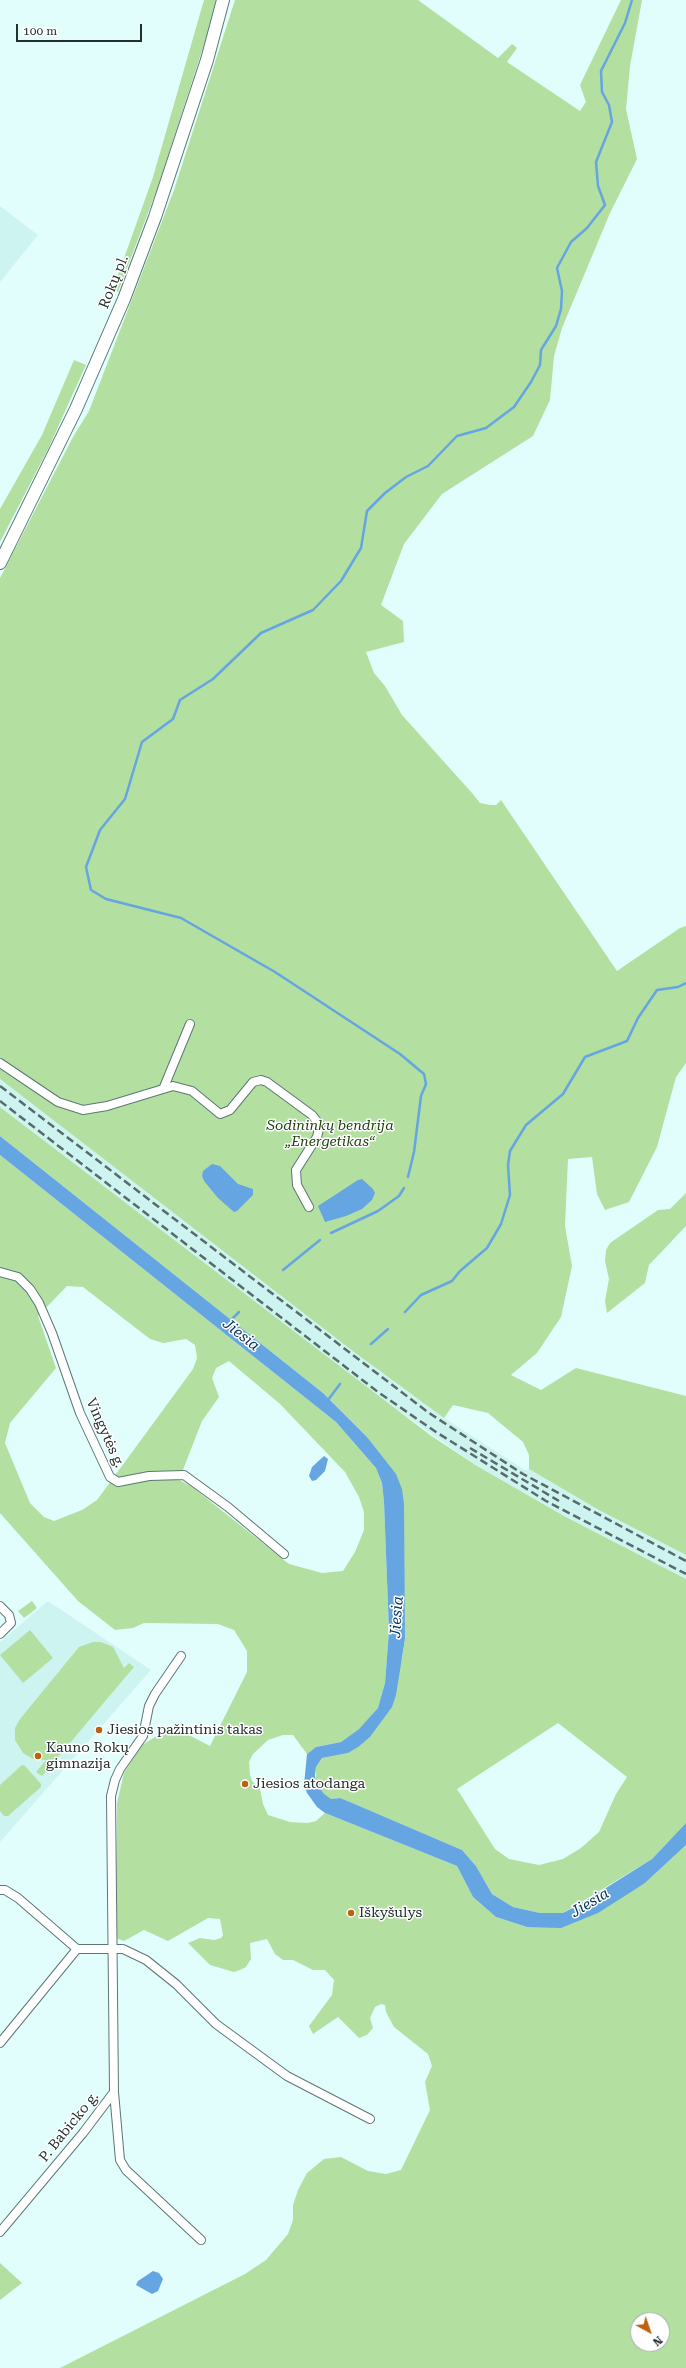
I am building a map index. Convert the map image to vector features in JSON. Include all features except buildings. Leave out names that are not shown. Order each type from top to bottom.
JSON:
[{"type":"main road","name":"Rokų pl.","points":[[0,562],[76,409],[124,299],[155,217],[207,60],[224,0]]},
{"type":"street","points":[[164,1087],[190,1024]]},
{"type":"street","points":[[0,1063],[58,1102],[83,1110],[107,1106],[164,1087],[173,1086],[192,1091],[220,1114],[230,1110],[253,1082],[261,1080],[267,1082],[312,1115],[320,1125],[320,1129],[299,1163],[296,1177],[297,1185],[309,1207]]},
{"type":"street","name":"Vingytės g.","points":[[0,1272],[18,1277],[30,1289],[39,1303],[52,1333],[80,1413],[110,1477],[118,1482],[149,1476],[184,1475],[228,1507],[284,1554]]},
{"type":"street","points":[[0,1606],[8,1615],[11,1623],[0,1634]]},
{"type":"street","name":"P. Babicko g.","points":[[0,2232],[114,2092],[111,1796],[115,1780],[143,1736],[149,1706],[155,1694],[181,1656]]},
{"type":"street","points":[[0,1890],[5,1890],[18,1898],[77,1949],[123,1949],[146,1960],[176,1984],[216,2024],[287,2076],[370,2119]]},
{"type":"street","points":[[0,2043],[77,1949]]},
{"type":"street","points":[[114,2092],[120,2160],[126,2170],[201,2240]]},
{"type":"shaded area","points":[[0,206],[38,235],[0,282]]},
{"type":"shaded area","points":[[0,1079],[354,1352],[444,1418],[525,1470],[529,1469],[597,1509],[686,1555],[686,1579],[564,1516],[477,1466],[386,1402],[0,1107]]},
{"type":"shaded area","name":"Kauno Rokų gimnazija","points":[[48,1601],[151,1670],[0,1842],[0,1642]]},
{"type":"green space","points":[[204,0],[216,0],[207,35],[159,184],[118,292],[113,289],[153,177]]},
{"type":"green space","name":"Sodininkų bendrija „Energetikas“","points":[[235,0],[418,0],[498,58],[512,44],[517,48],[507,62],[580,111],[586,102],[580,85],[621,0],[642,0],[630,66],[626,109],[637,159],[610,213],[562,328],[554,356],[550,400],[533,436],[442,494],[404,544],[381,605],[403,621],[404,642],[366,652],[374,673],[385,686],[402,715],[480,803],[496,805],[501,800],[617,971],[680,928],[686,926],[686,1063],[676,1077],[657,1147],[629,1202],[605,1210],[597,1194],[592,1157],[568,1159],[565,1226],[572,1266],[561,1317],[537,1353],[511,1375],[541,1390],[576,1368],[686,1396],[686,1555],[597,1509],[529,1469],[529,1455],[523,1442],[488,1413],[453,1405],[444,1418],[354,1352],[0,1079],[0,578],[73,437],[89,411],[174,190]]},
{"type":"green space","points":[[74,360],[86,365],[48,449],[0,542],[0,509],[42,435]]},
{"type":"green space","points":[[0,1107],[430,1435],[477,1466],[564,1516],[686,1579],[686,1823],[652,1859],[563,1913],[540,1913],[513,1907],[492,1894],[476,1866],[462,1850],[340,1798],[331,1799],[324,1795],[316,1783],[316,1767],[322,1758],[348,1753],[370,1737],[402,1659],[405,1639],[402,1489],[367,1437],[323,1393],[0,1136]],"holes":[[[558,1723],[627,1777],[616,1794],[599,1832],[581,1848],[563,1859],[539,1865],[509,1859],[495,1849],[457,1789]]]},
{"type":"green space","points":[[0,1155],[336,1422],[376,1468],[382,1483],[384,1502],[389,1631],[385,1683],[378,1708],[359,1729],[341,1742],[316,1747],[307,1754],[293,1735],[283,1735],[268,1740],[253,1754],[249,1762],[250,1775],[252,1781],[260,1789],[263,1804],[268,1815],[290,1822],[308,1823],[316,1821],[325,1813],[457,1866],[473,1897],[496,1917],[527,1927],[645,1883],[686,1845],[686,2368],[60,2368],[245,2274],[266,2260],[288,2234],[293,2220],[293,2205],[298,2190],[307,2173],[324,2159],[341,2157],[368,2171],[386,2174],[401,2170],[430,2110],[425,2082],[432,2066],[428,2054],[394,2027],[386,2012],[385,2005],[381,2004],[375,2007],[370,2018],[373,2028],[367,2035],[359,2038],[338,2017],[313,2034],[309,2026],[332,1995],[334,1980],[325,1970],[313,1970],[293,1960],[283,1960],[275,1954],[267,1939],[250,1943],[251,1959],[246,1967],[240,1970],[234,1972],[210,1965],[188,1943],[200,1938],[214,1940],[221,1938],[223,1935],[220,1919],[208,1918],[168,1941],[144,1930],[124,1941],[116,1938],[117,1803],[124,1773],[142,1745],[160,1734],[179,1730],[210,1746],[247,1672],[247,1651],[234,1630],[218,1624],[144,1623],[133,1628],[115,1630],[78,1601],[0,1513]],"holes":[[[67,1286],[83,1287],[150,1339],[163,1343],[186,1339],[195,1345],[197,1358],[193,1369],[97,1500],[82,1510],[54,1521],[44,1517],[30,1503],[5,1443],[10,1423],[56,1368],[38,1316]],[[229,1361],[280,1404],[345,1472],[359,1497],[364,1512],[364,1530],[355,1552],[343,1571],[322,1573],[289,1564],[191,1486],[179,1480],[202,1421],[219,1397],[212,1378],[216,1368]]]},
{"type":"green space","points":[[686,1193],[686,1226],[649,1265],[645,1283],[607,1313],[605,1301],[609,1279],[605,1261],[606,1250],[610,1243],[658,1210],[670,1209]]},
{"type":"green space","points":[[32,1601],[37,1608],[24,1618],[18,1611]]},
{"type":"green space","points":[[30,1630],[53,1658],[23,1683],[0,1655]]},
{"type":"green space","points":[[93,1642],[101,1642],[113,1647],[124,1668],[129,1663],[134,1667],[42,1776],[36,1772],[46,1760],[33,1759],[23,1753],[15,1740],[15,1728],[20,1719],[79,1647]]},
{"type":"green space","points":[[22,1765],[25,1766],[41,1784],[41,1787],[8,1816],[4,1816],[0,1811],[0,1785]]},
{"type":"green space","points":[[0,2263],[22,2283],[0,2300]]},
{"type":"water","name":"Jiesia","points":[[0,1136],[323,1393],[367,1437],[396,1474],[402,1489],[404,1504],[405,1639],[396,1695],[392,1707],[370,1737],[348,1753],[322,1758],[316,1767],[315,1775],[316,1783],[324,1794],[331,1799],[340,1798],[350,1802],[462,1850],[476,1866],[492,1894],[513,1907],[540,1913],[563,1913],[582,1903],[652,1859],[686,1823],[686,1845],[645,1883],[598,1913],[561,1928],[527,1927],[496,1917],[473,1897],[457,1866],[325,1813],[317,1807],[307,1793],[304,1785],[307,1754],[316,1747],[341,1742],[359,1729],[378,1708],[385,1683],[389,1631],[384,1502],[382,1483],[376,1468],[336,1422],[0,1155]]},
{"type":"water","points":[[212,1164],[220,1166],[238,1184],[253,1189],[253,1195],[237,1211],[234,1212],[218,1198],[204,1181],[202,1176],[203,1171]]},
{"type":"water","points":[[362,1179],[373,1189],[375,1193],[372,1200],[362,1209],[346,1216],[325,1222],[318,1206],[358,1180]]},
{"type":"water","points":[[324,1456],[328,1459],[325,1471],[316,1480],[312,1481],[309,1476],[312,1467]]},
{"type":"water","points":[[153,2271],[159,2273],[163,2279],[158,2291],[152,2294],[136,2285],[138,2281]]},
{"type":"waterway","points":[[408,1177],[414,1152],[421,1096],[426,1084],[424,1074],[400,1054],[275,972],[181,918],[106,899],[91,890],[86,867],[100,830],[125,799],[142,742],[173,719],[180,700],[213,679],[261,633],[313,610],[341,581],[361,548],[367,511],[385,493],[406,477],[428,466],[457,436],[486,428],[514,407],[531,382],[540,365],[541,350],[556,326],[561,309],[562,291],[557,268],[571,242],[587,228],[605,205],[598,186],[596,162],[612,122],[609,105],[602,92],[601,71],[625,23],[632,0]]},
{"type":"waterway","points":[[405,1312],[421,1295],[452,1281],[460,1271],[487,1248],[501,1224],[510,1195],[508,1165],[510,1151],[526,1125],[563,1094],[585,1057],[627,1041],[638,1018],[657,990],[678,987],[686,983]]},
{"type":"waterway","points":[[331,1233],[378,1211],[399,1196],[404,1188]]},
{"type":"waterway","points":[[283,1270],[320,1240]]},
{"type":"waterway","name":"Jiesia","points":[[229,1322],[239,1312]]},
{"type":"waterway","points":[[371,1344],[388,1329]]},
{"type":"waterway","points":[[328,1400],[340,1384]]},
{"type":"railway","points":[[0,1086],[429,1413],[523,1474],[686,1561]]},
{"type":"railway","points":[[0,1101],[378,1392],[436,1432],[546,1501],[686,1574]]},
{"type":"railway","points":[[470,1448],[559,1501]]},
{"type":"place","name":"Jiesios pažintinis takas","points":[[99,1730]]},
{"type":"place","name":"Kauno Rokų gimnazija","points":[[38,1756]]},
{"type":"place","name":"Jiesios atodanga","points":[[245,1784]]},
{"type":"place","name":"Iškyšulys","points":[[351,1913]]}]
